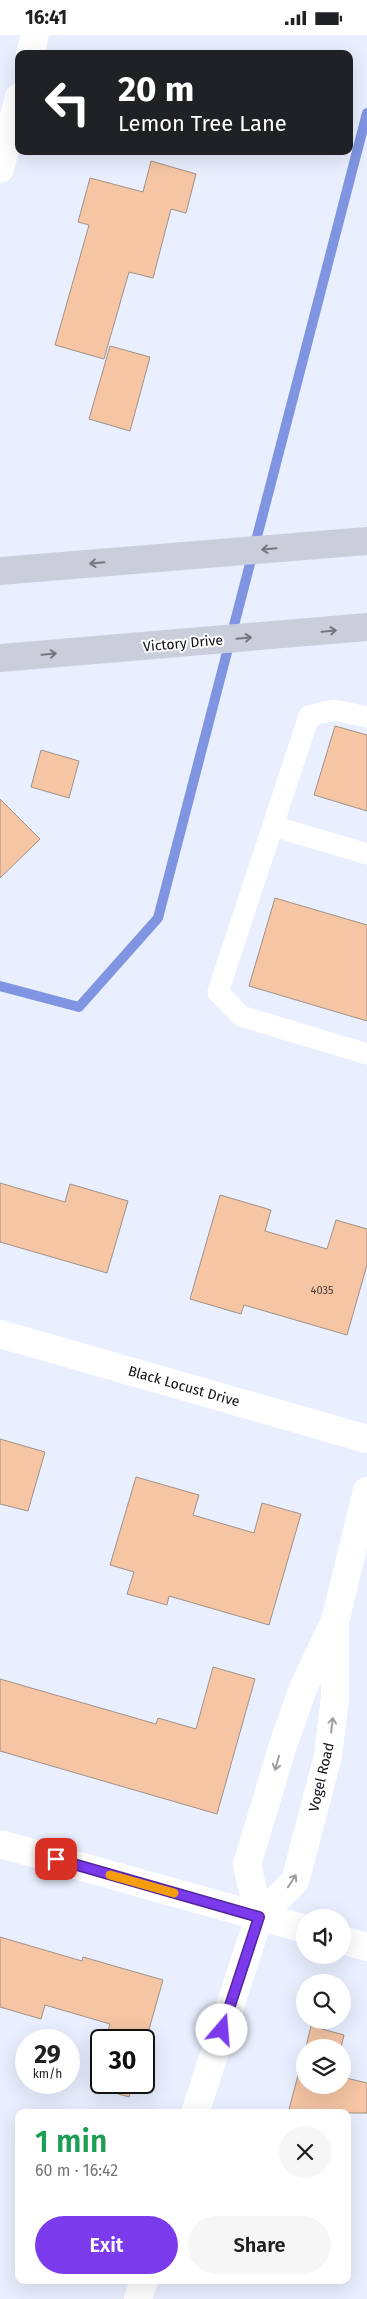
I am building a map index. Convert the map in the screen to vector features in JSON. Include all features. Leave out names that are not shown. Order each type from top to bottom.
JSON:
[{"type":"main road","points":[[0,571],[367,541]]},
{"type":"main road","name":"Victory Drive","points":[[0,658],[367,627]]},
{"type":"street","points":[[31,50],[35,35]]},
{"type":"street","points":[[0,169],[15,112]]},
{"type":"street","name":"Black Locust Drive","points":[[0,1334],[367,1439]]},
{"type":"street","name":"Vogel Road","points":[[259,1917],[247,1865],[283,1745],[304,1686],[335,1621],[367,1491]]},
{"type":"street","name":"Vogel Road","points":[[196,2109],[259,1917],[295,1881],[328,1756],[335,1698],[335,1621]]},
{"type":"street","points":[[0,1844],[296,1927]]},
{"type":"street","points":[[351,1943],[367,1947]]},
{"type":"street","points":[[138,2299],[143,2284]]},
{"type":"lane","points":[[367,717],[334,710],[309,716],[218,992],[240,1016],[367,1054]]},
{"type":"lane","points":[[273,827],[367,854]]},
{"type":"building","points":[[151,161],[196,174],[186,213],[171,209],[153,278],[129,272],[104,359],[55,345],[89,225],[78,222],[90,178],[143,192]]},
{"type":"building","points":[[110,346],[150,357],[130,431],[89,419]]},
{"type":"building","points":[[335,726],[367,735],[367,811],[314,795]]},
{"type":"building","points":[[41,750],[79,761],[69,798],[31,787]]},
{"type":"building","points":[[0,799],[40,839],[0,878]]},
{"type":"building","points":[[275,898],[367,925],[367,1021],[249,986]]},
{"type":"building","points":[[0,1183],[65,1202],[70,1184],[128,1201],[107,1273],[0,1242]]},
{"type":"building","points":[[220,1195],[271,1210],[265,1231],[327,1249],[336,1220],[367,1229],[367,1265],[347,1335],[244,1305],[241,1314],[190,1299]]},
{"type":"building","points":[[0,1439],[45,1452],[28,1511],[0,1504]]},
{"type":"building","points":[[136,1477],[199,1495],[193,1515],[254,1533],[262,1503],[301,1514],[269,1625],[169,1596],[167,1605],[127,1594],[134,1572],[110,1565]]},
{"type":"building","points":[[213,1667],[255,1679],[217,1814],[0,1751],[0,1679],[156,1724],[158,1718],[196,1729]]},
{"type":"building","points":[[0,1937],[82,1961],[83,1957],[163,1980],[149,2029],[108,2029],[110,2024],[45,2005],[41,2019],[0,2007]]},
{"type":"building","points":[[310,2029],[322,2029],[344,2035],[343,2039],[308,2039]]},
{"type":"building","points":[[351,2079],[367,2083],[367,2113],[351,2113],[351,2109],[289,2109],[296,2083],[296,2094],[351,2094]]},
{"type":"building","points":[[119,2094],[130,2094],[129,2097]]},
{"type":"waterway","points":[[0,986],[79,1007],[158,918],[367,113]]},
{"type":"slow traffic","points":[[110,1875],[174,1893]]},
{"type":"route","points":[[56,1859],[259,1917],[222,2030]]}]
